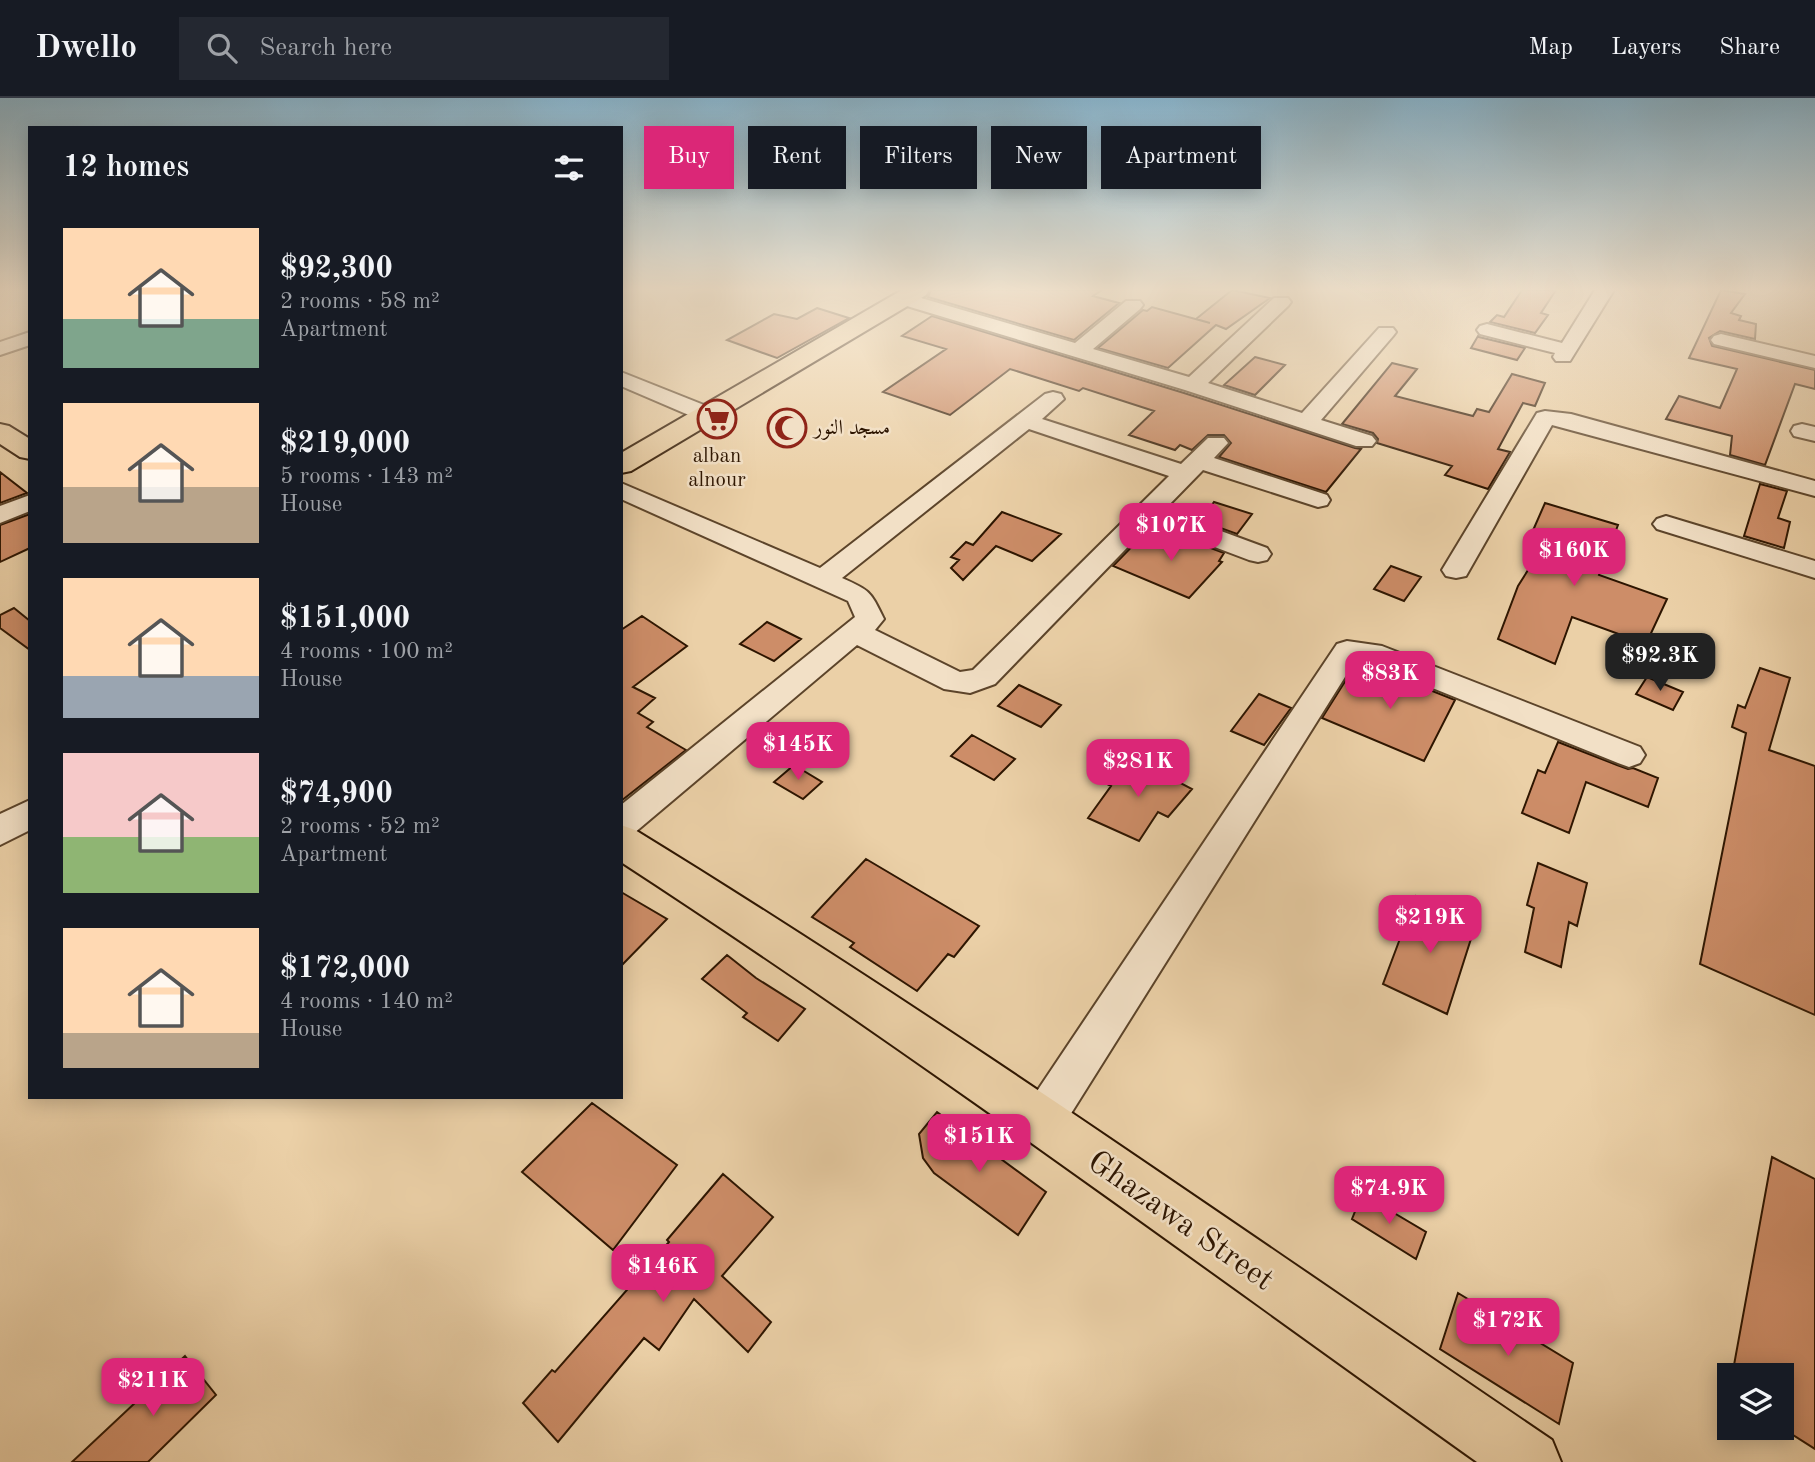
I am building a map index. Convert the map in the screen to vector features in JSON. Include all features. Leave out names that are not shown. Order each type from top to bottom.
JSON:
[{"type":"main road","points":[[623,464],[810,354]]},
{"type":"main road","points":[[0,432],[28,451]]},
{"type":"main road","name":"Ghazawa Street","points":[[623,842],[744,920],[1530,1462]]},
{"type":"street","points":[[1091,354],[1364,441]]},
{"type":"street","points":[[1193,385],[1226,354]]},
{"type":"street","points":[[1307,422],[1367,354]]},
{"type":"street","points":[[1779,354],[1815,362]]},
{"type":"street","points":[[623,379],[706,414]]},
{"type":"street","points":[[822,580],[1053,399]]},
{"type":"street","points":[[1456,570],[1545,418],[1563,419],[1815,489]]},
{"type":"street","points":[[1026,421],[1201,459],[1318,500]]},
{"type":"street","points":[[855,632],[955,682],[970,683],[984,677],[1201,459]]},
{"type":"street","points":[[623,491],[859,596],[870,619],[623,823]]},
{"type":"street","points":[[0,514],[28,503]]},
{"type":"street","points":[[1147,513],[1258,554]]},
{"type":"street","points":[[1666,524],[1815,570]]},
{"type":"street","points":[[1040,1124],[1347,651],[1372,653],[1629,755]]},
{"type":"street","points":[[0,831],[28,814]]},
{"type":"building","points":[[765,354],[785,354],[777,358]]},
{"type":"building","points":[[939,354],[1055,354],[1361,449],[1326,492],[1219,457],[1231,443],[1224,435],[1208,435],[1192,450],[1180,445],[1175,450],[1129,435],[1154,411],[1083,388],[1079,391],[1010,369],[950,415],[883,392]]},
{"type":"building","points":[[1118,354],[1184,354],[1168,368]]},
{"type":"building","points":[[1493,354],[1521,354],[1517,360]]},
{"type":"building","points":[[1691,354],[1745,354],[1815,370],[1815,389],[1795,384],[1765,465],[1730,455],[1732,436],[1666,419],[1679,396],[1720,408],[1737,369],[1689,358]]},
{"type":"building","points":[[1255,357],[1285,365],[1255,395],[1224,385]]},
{"type":"building","points":[[1392,363],[1417,369],[1395,396],[1473,416],[1477,409],[1489,412],[1512,374],[1545,383],[1535,406],[1523,403],[1498,449],[1510,452],[1488,489],[1445,475],[1452,466],[1377,443],[1378,439],[1373,433],[1342,424]]},
{"type":"building","points":[[0,472],[27,493],[0,503]]},
{"type":"building","points":[[1760,484],[1787,491],[1778,518],[1790,522],[1784,548],[1744,536]]},
{"type":"building","points":[[1214,502],[1252,514],[1237,534],[1201,521]]},
{"type":"building","points":[[1545,503],[1618,525],[1599,575],[1667,599],[1646,644],[1572,617],[1555,664],[1498,639],[1518,586],[1547,540],[1531,535]]},
{"type":"building","points":[[1002,512],[1061,534],[1032,561],[996,546],[963,580],[951,568],[959,560],[951,557],[966,542],[973,545]]},
{"type":"building","points":[[28,515],[28,549],[0,562],[0,525]]},
{"type":"building","points":[[1146,532],[1181,546],[1187,539],[1224,553],[1219,561],[1222,562],[1189,598],[1113,566]]},
{"type":"building","points":[[1391,566],[1421,577],[1404,601],[1374,589]]},
{"type":"building","points":[[14,608],[28,619],[28,649],[0,628],[0,615]]},
{"type":"building","points":[[642,616],[687,646],[633,687],[655,698],[638,713],[653,722],[647,727],[686,750],[623,799],[623,629]]},
{"type":"building","points":[[767,622],[801,639],[774,661],[740,644]]},
{"type":"building","points":[[1356,664],[1367,665],[1455,700],[1424,761],[1322,718]]},
{"type":"building","points":[[1760,668],[1790,678],[1769,750],[1815,766],[1815,1015],[1700,964],[1746,733],[1732,727],[1738,705],[1745,708]]},
{"type":"building","points":[[1647,677],[1683,692],[1673,710],[1636,694]]},
{"type":"building","points":[[1019,685],[1061,705],[1041,727],[998,706]]},
{"type":"building","points":[[1259,694],[1291,708],[1264,745],[1231,731]]},
{"type":"building","points":[[972,735],[1015,759],[994,780],[951,756]]},
{"type":"building","points":[[1558,742],[1658,778],[1648,807],[1586,782],[1569,833],[1522,813],[1538,770],[1545,773]]},
{"type":"building","points":[[1131,757],[1192,789],[1168,817],[1158,812],[1139,841],[1088,818],[1111,786],[1107,784]]},
{"type":"building","points":[[794,765],[822,782],[803,799],[774,782]]},
{"type":"building","points":[[866,859],[979,926],[954,957],[948,954],[917,991],[850,947],[854,943],[812,917]]},
{"type":"building","points":[[1538,863],[1587,883],[1577,926],[1569,922],[1561,967],[1525,952],[1534,908],[1527,905]]},
{"type":"building","points":[[623,893],[667,919],[623,964]]},
{"type":"building","points":[[1416,896],[1476,923],[1447,1014],[1383,984]]},
{"type":"building","points":[[727,955],[756,978],[805,1009],[778,1041],[743,1017],[747,1013],[702,979]]},
{"type":"building","points":[[592,1103],[677,1165],[613,1250],[522,1172]]},
{"type":"building","points":[[937,1112],[1046,1192],[1018,1235],[934,1173],[923,1158],[919,1134]]},
{"type":"building","points":[[1772,1157],[1815,1179],[1815,1449],[1794,1436],[1794,1363],[1734,1363]]},
{"type":"building","points":[[723,1174],[773,1217],[722,1276],[771,1322],[748,1352],[694,1299],[659,1350],[644,1338],[558,1442],[523,1403],[552,1370],[555,1372],[669,1242],[667,1240]]},
{"type":"building","points":[[1362,1194],[1426,1232],[1416,1259],[1352,1219]]},
{"type":"building","points":[[1458,1293],[1573,1363],[1559,1424],[1440,1349]]},
{"type":"building","points":[[185,1356],[216,1395],[148,1462],[72,1462]]},
{"type":"place","name":"alban alnour","points":[[717,419]]},
{"type":"place","name":"مسجد النور","points":[[787,428]]}]
